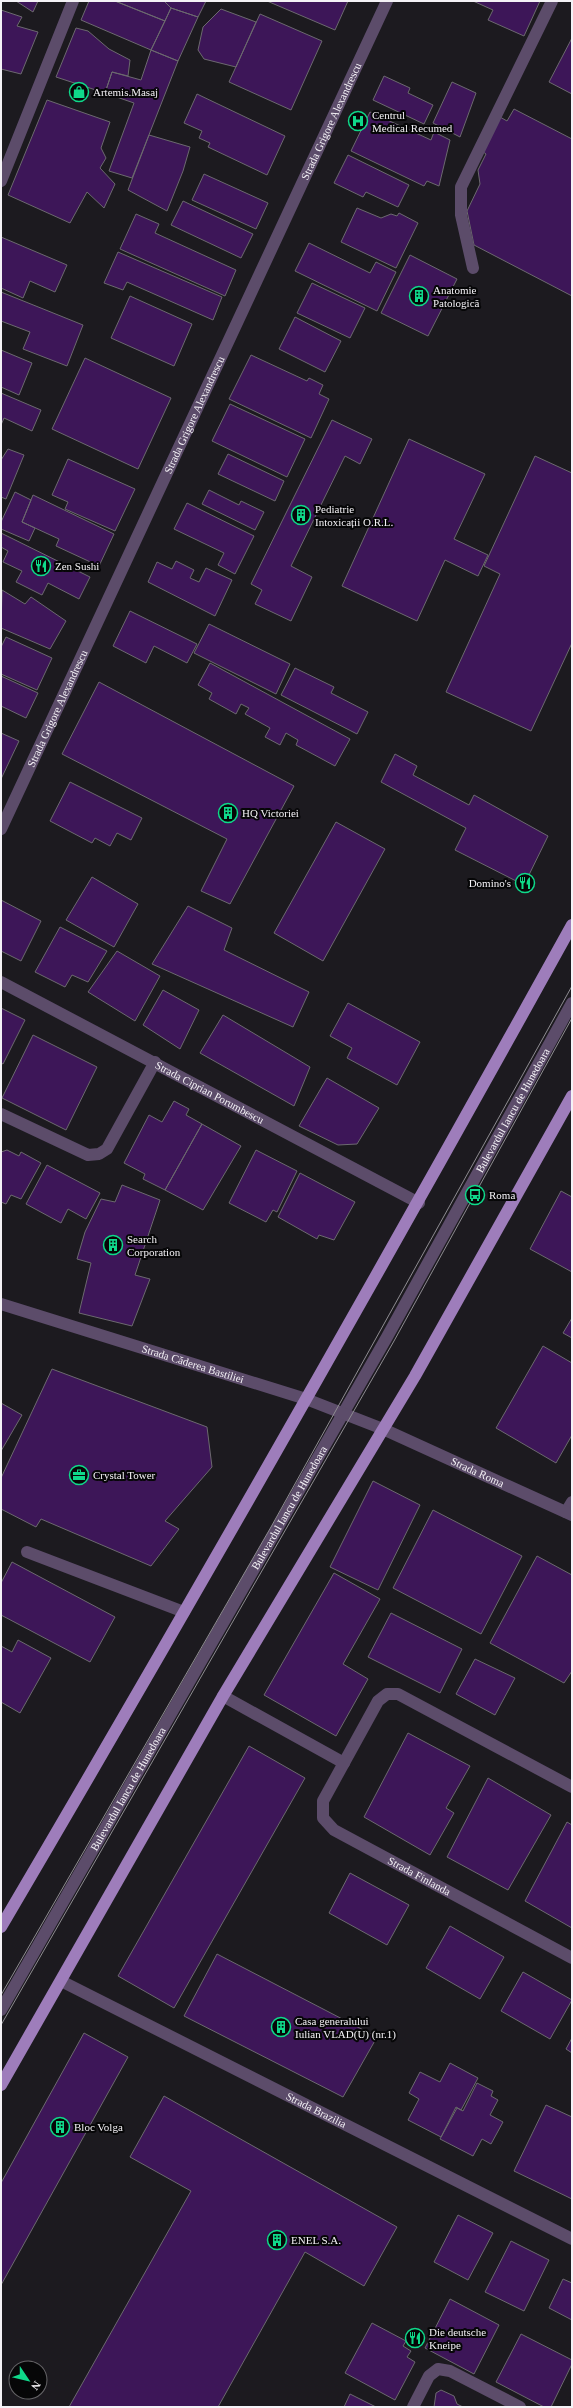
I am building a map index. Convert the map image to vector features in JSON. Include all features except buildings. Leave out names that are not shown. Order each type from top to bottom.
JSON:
[{"type":"main road","points":[[1,1927],[184,1612],[418,1203],[572,925]]},
{"type":"main road","points":[[1,2085],[223,1696],[383,1429],[481,1260],[572,1096]]},
{"type":"street","points":[[1,181],[73,1]]},
{"type":"street","name":"Strada Grigore Alexandrescu","points":[[1,829],[387,1]]},
{"type":"street","points":[[473,268],[461,215],[461,187],[552,1]]},
{"type":"street","name":"Strada Ciprian Porumbescu","points":[[1,982],[155,1062],[418,1203]]},
{"type":"street","name":"Bulevardul Iancu de Hunedoara","points":[[1,2010],[343,1413],[572,1003]]},
{"type":"street","points":[[1,1114],[88,1154],[99,1154],[107,1149],[155,1062]]},
{"type":"street","name":"Strada Căderea Bastiliei","points":[[1,1304],[306,1399],[383,1429]]},
{"type":"street","name":"Strada Roma","points":[[383,1429],[570,1509]]},
{"type":"street","points":[[27,1552],[184,1612]]},
{"type":"street","name":"Strada Finlanda","points":[[572,1787],[398,1694],[387,1694],[378,1700],[323,1801],[323,1818],[334,1830],[572,1958]]},
{"type":"street","points":[[223,1696],[344,1763]]},
{"type":"street","name":"Strada Brazilia","points":[[61,1981],[572,2239]]},
{"type":"street","points":[[413,2407],[429,2376],[438,2369],[450,2371],[520,2407]]},
{"type":"tram line","points":[[1,1995],[271,1527],[572,986]]},
{"type":"tram line","points":[[1,2025],[394,1341],[572,1018]]},
{"type":"place","name":"Artemis.Masaj","points":[[79,92]]},
{"type":"place","name":"Centrul Medical Recumed","points":[[358,121]]},
{"type":"place","name":"Anatomie Patologică","points":[[419,296]]},
{"type":"place","name":"Pediatrie Intoxicații O.R.L.","points":[[301,515]]},
{"type":"place","name":"Zen Sushi","points":[[41,566]]},
{"type":"place","name":"HQ Victoriei","points":[[228,813]]},
{"type":"place","name":"Domino's","points":[[525,883]]},
{"type":"place","name":"Roma","points":[[475,1195]]},
{"type":"place","name":"Search Corporation","points":[[113,1245]]},
{"type":"place","name":"Crystal Tower","points":[[79,1475]]},
{"type":"place","name":"Casa generalului Iulian VLAD(U) (nr.1)","points":[[281,2027]]},
{"type":"place","name":"Bloc Volga","points":[[60,2127]]},
{"type":"place","name":"ENEL S.A.","points":[[277,2240]]},
{"type":"place","name":"Die deutsche Kneipe","points":[[415,2338]]}]
